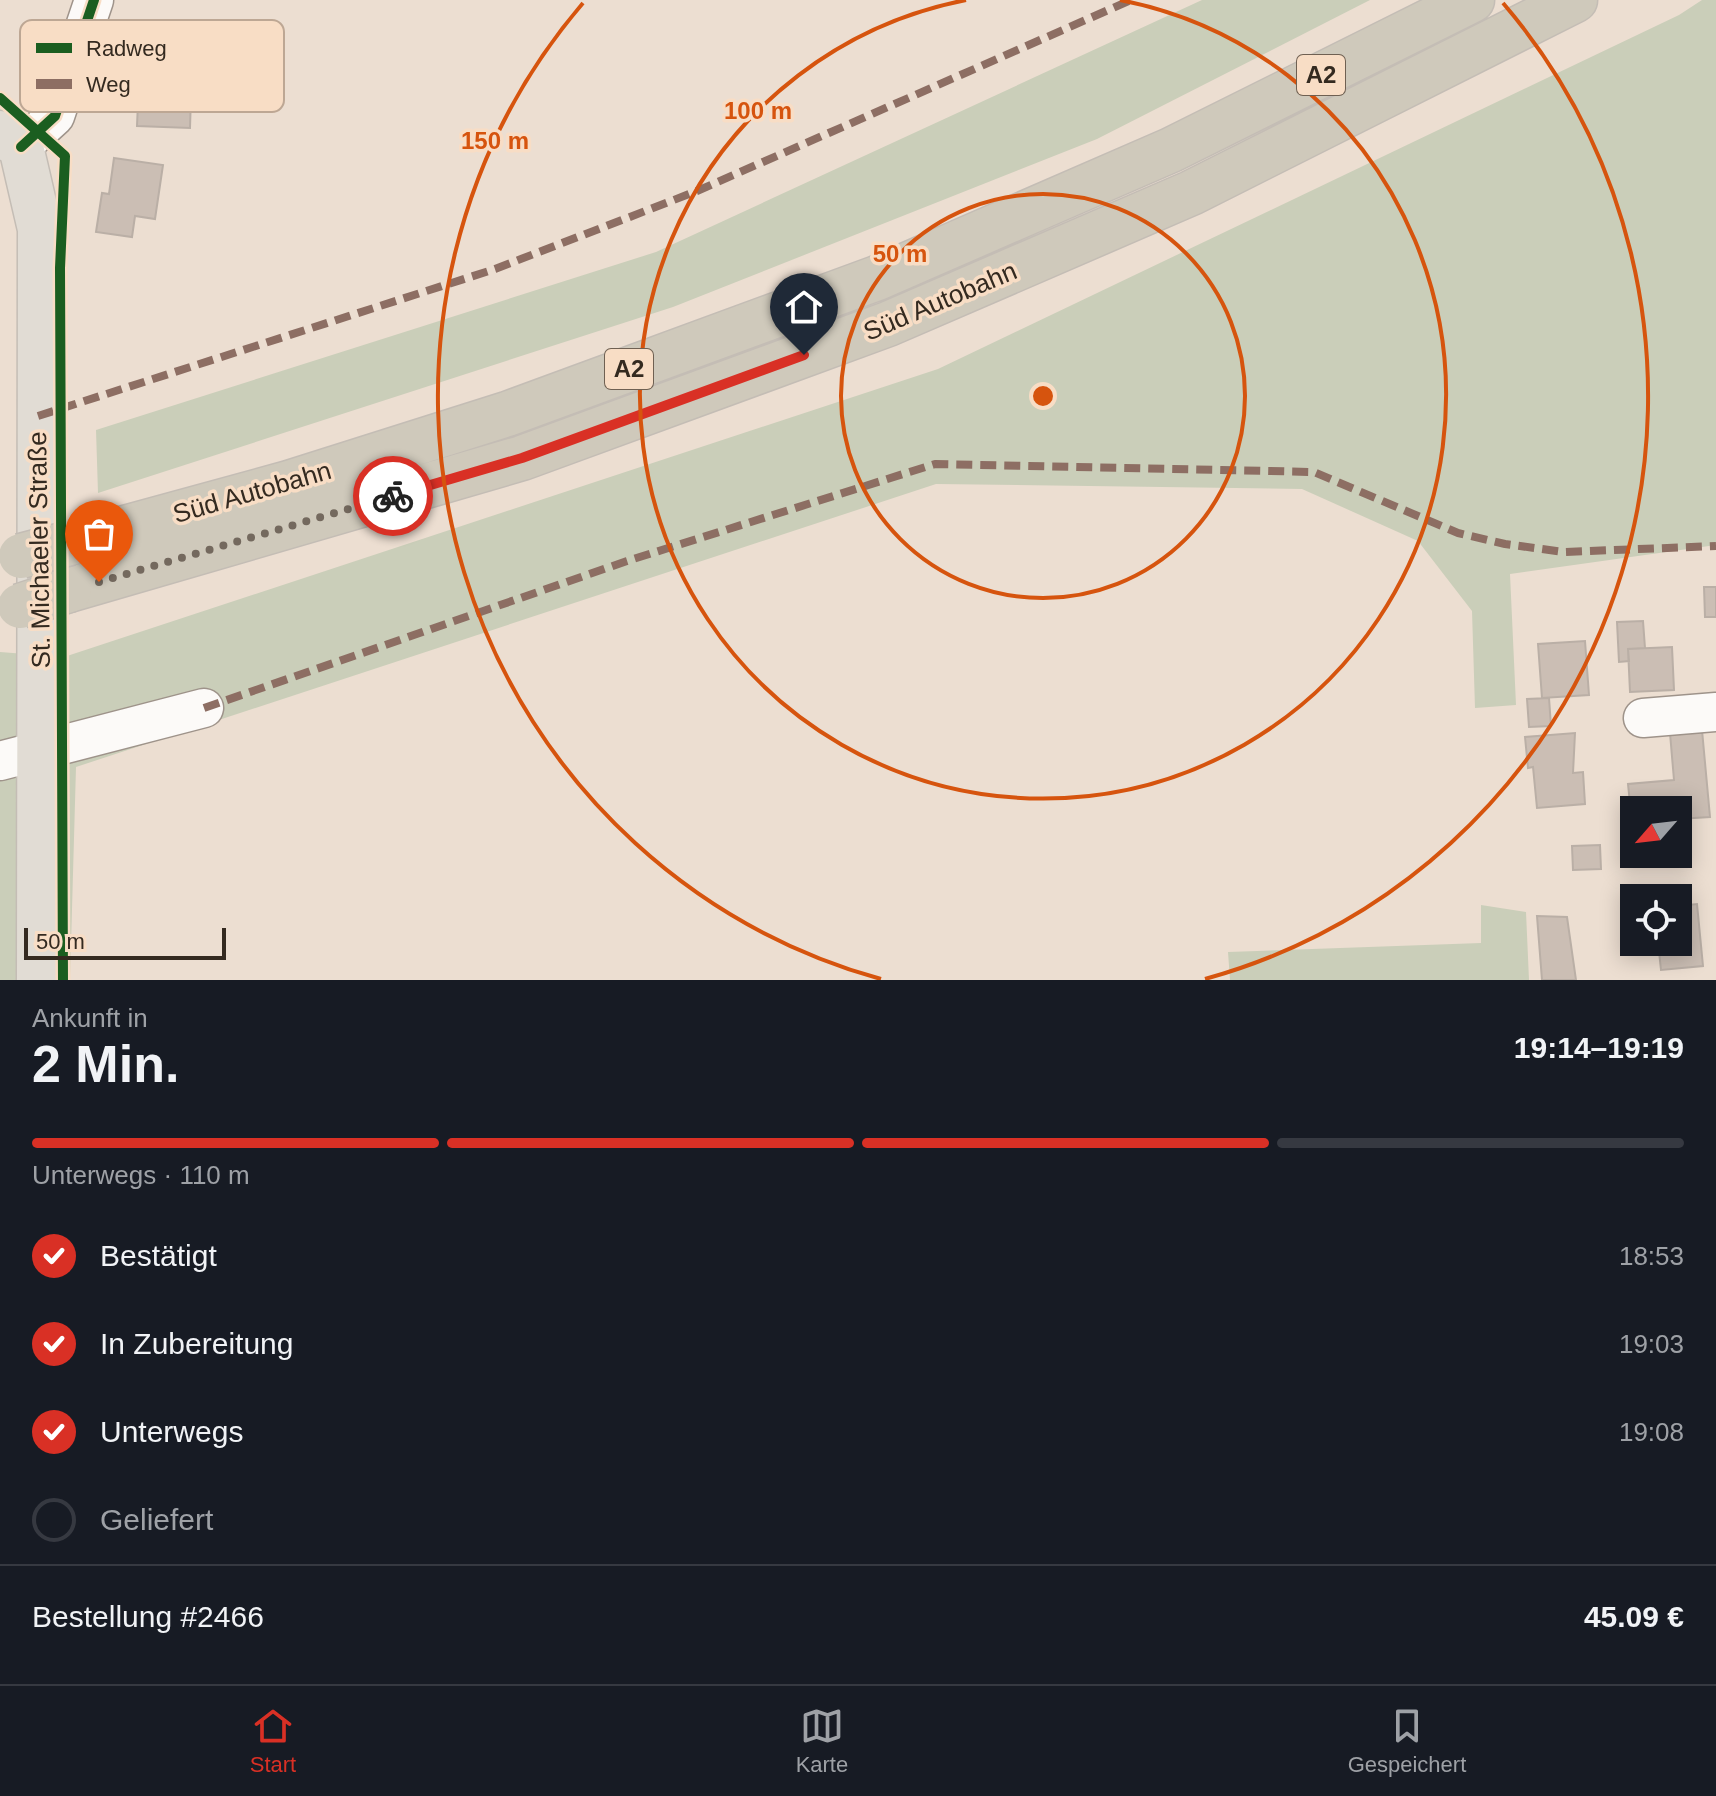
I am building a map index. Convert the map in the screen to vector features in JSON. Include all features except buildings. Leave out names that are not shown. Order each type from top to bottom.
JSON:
[{"type":"highway","name":"Süd Autobahn","points":[[11,558],[289,483],[507,414],[877,278],[1171,150],[1472,0]]},
{"type":"highway","name":"Süd Autobahn","points":[[10,608],[522,458],[888,324],[1191,193],[1575,0]]},
{"type":"main road","name":"St. Michaeler Straße","points":[[10,140],[40,229],[38,416],[42,752],[39,980]]},
{"type":"street","points":[[87,20],[94,0]]},
{"type":"street","points":[[10,140],[55,116],[56,112]]},
{"type":"street","points":[[0,761],[204,708]]},
{"type":"street","points":[[1643,718],[1716,712]]},
{"type":"green space","points":[[1202,0],[1370,0],[1097,139],[673,307],[98,493],[96,430],[656,252]]},
{"type":"green space","points":[[1702,0],[1716,0],[1716,545],[1510,574],[1516,705],[1475,708],[1472,611],[1418,541],[1302,489],[936,484],[76,767],[70,980],[0,980],[0,652],[64,657],[938,369],[1679,15]]},
{"type":"green space","points":[[1481,905],[1526,912],[1529,980],[1230,980],[1228,952],[1481,943]]},
{"type":"marked path","points":[[38,416],[495,269],[697,191],[1131,0]]},
{"type":"marked path","points":[[204,708],[627,561],[935,464],[1314,472],[1458,533],[1505,544],[1564,552],[1716,546]]},
{"type":"cycle path","points":[[87,20],[94,0]]},
{"type":"cycle path","points":[[0,98],[65,156],[60,268],[63,980]]},
{"type":"cycle path","points":[[21,147],[56,112]]},
{"type":"way so far","points":[[99,582],[393,496]]},
{"type":"route","points":[[393,496],[522,458],[804,355]]}]
